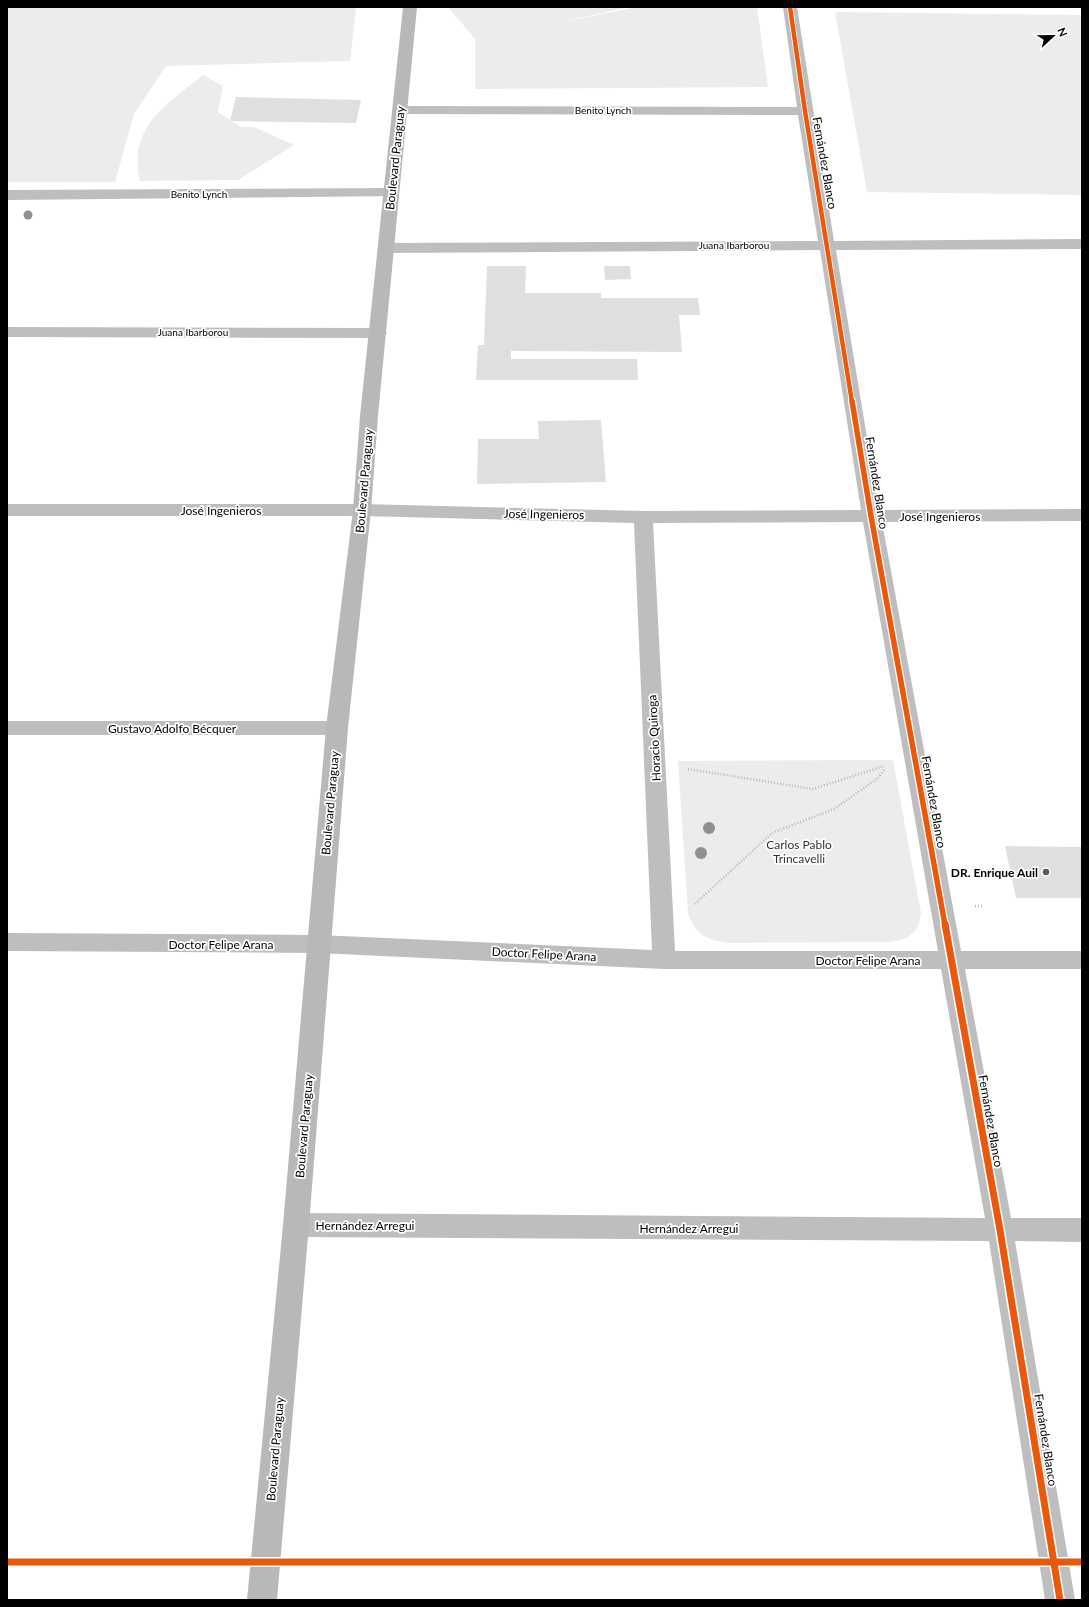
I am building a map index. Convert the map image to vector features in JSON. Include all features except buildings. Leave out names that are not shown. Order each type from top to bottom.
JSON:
[{"type":"street","name":"Boulevard Paraguay","points":[[262,1600],[296,1224],[337,728],[362,510],[369,416],[391,193],[401,110],[410,7]]},
{"type":"street","name":"Fernández Blanco","points":[[790,7],[804,111],[871,516],[1000,1230],[1060,1600]]},
{"type":"street","name":"Benito Lynch","points":[[401,110],[804,111]]},
{"type":"street","name":"Benito Lynch","points":[[7,195],[391,193]]},
{"type":"street","name":"Juana Ibarborou","points":[[386,248],[827,244],[1082,244]]},
{"type":"street","name":"Juana Ibarborou","points":[[7,332],[378,332]]},
{"type":"street","name":"José Ingenieros","points":[[7,510],[362,510],[643,517],[1082,515]]},
{"type":"street","name":"Horacio Quiroga","points":[[643,517],[664,960]]},
{"type":"street","name":"Gustavo Adolfo Bécquer","points":[[7,728],[337,728]]},
{"type":"street","name":"Doctor Felipe Arana","points":[[7,942],[318,944],[664,960],[1082,960]]},
{"type":"street","name":"Hernández Arregui","points":[[296,1224],[1082,1230]]},
{"type":"path","points":[[683,768],[813,789],[890,764],[878,778],[834,809],[772,833],[692,906]]},
{"type":"green space","points":[[7,7],[356,7],[350,61],[166,66],[134,114],[115,182],[7,182]]},
{"type":"green space","points":[[448,7],[629,7],[552,24],[637,7],[757,7],[768,87],[475,89],[475,39]]},
{"type":"green space","points":[[835,12],[1082,15],[1082,195],[867,192]]},
{"type":"green space","points":[[203,75],[223,86],[218,112],[241,127],[254,127],[294,145],[238,180],[140,181],[137,162],[139,146],[145,131],[164,107]]},
{"type":"green space","name":"Carlos Pablo Trincavelli","points":[[893,760],[921,913],[918,926],[911,934],[902,939],[889,942],[729,943],[708,938],[694,927],[688,913],[678,761]]},
{"type":"cycle path","points":[[790,7],[805,111],[871,516],[1000,1230],[1060,1600]]},
{"type":"cycle path","points":[[7,1562],[1082,1562]]},
{"type":"place","name":"DR. Enrique Auil","points":[[1046,872]]}]
